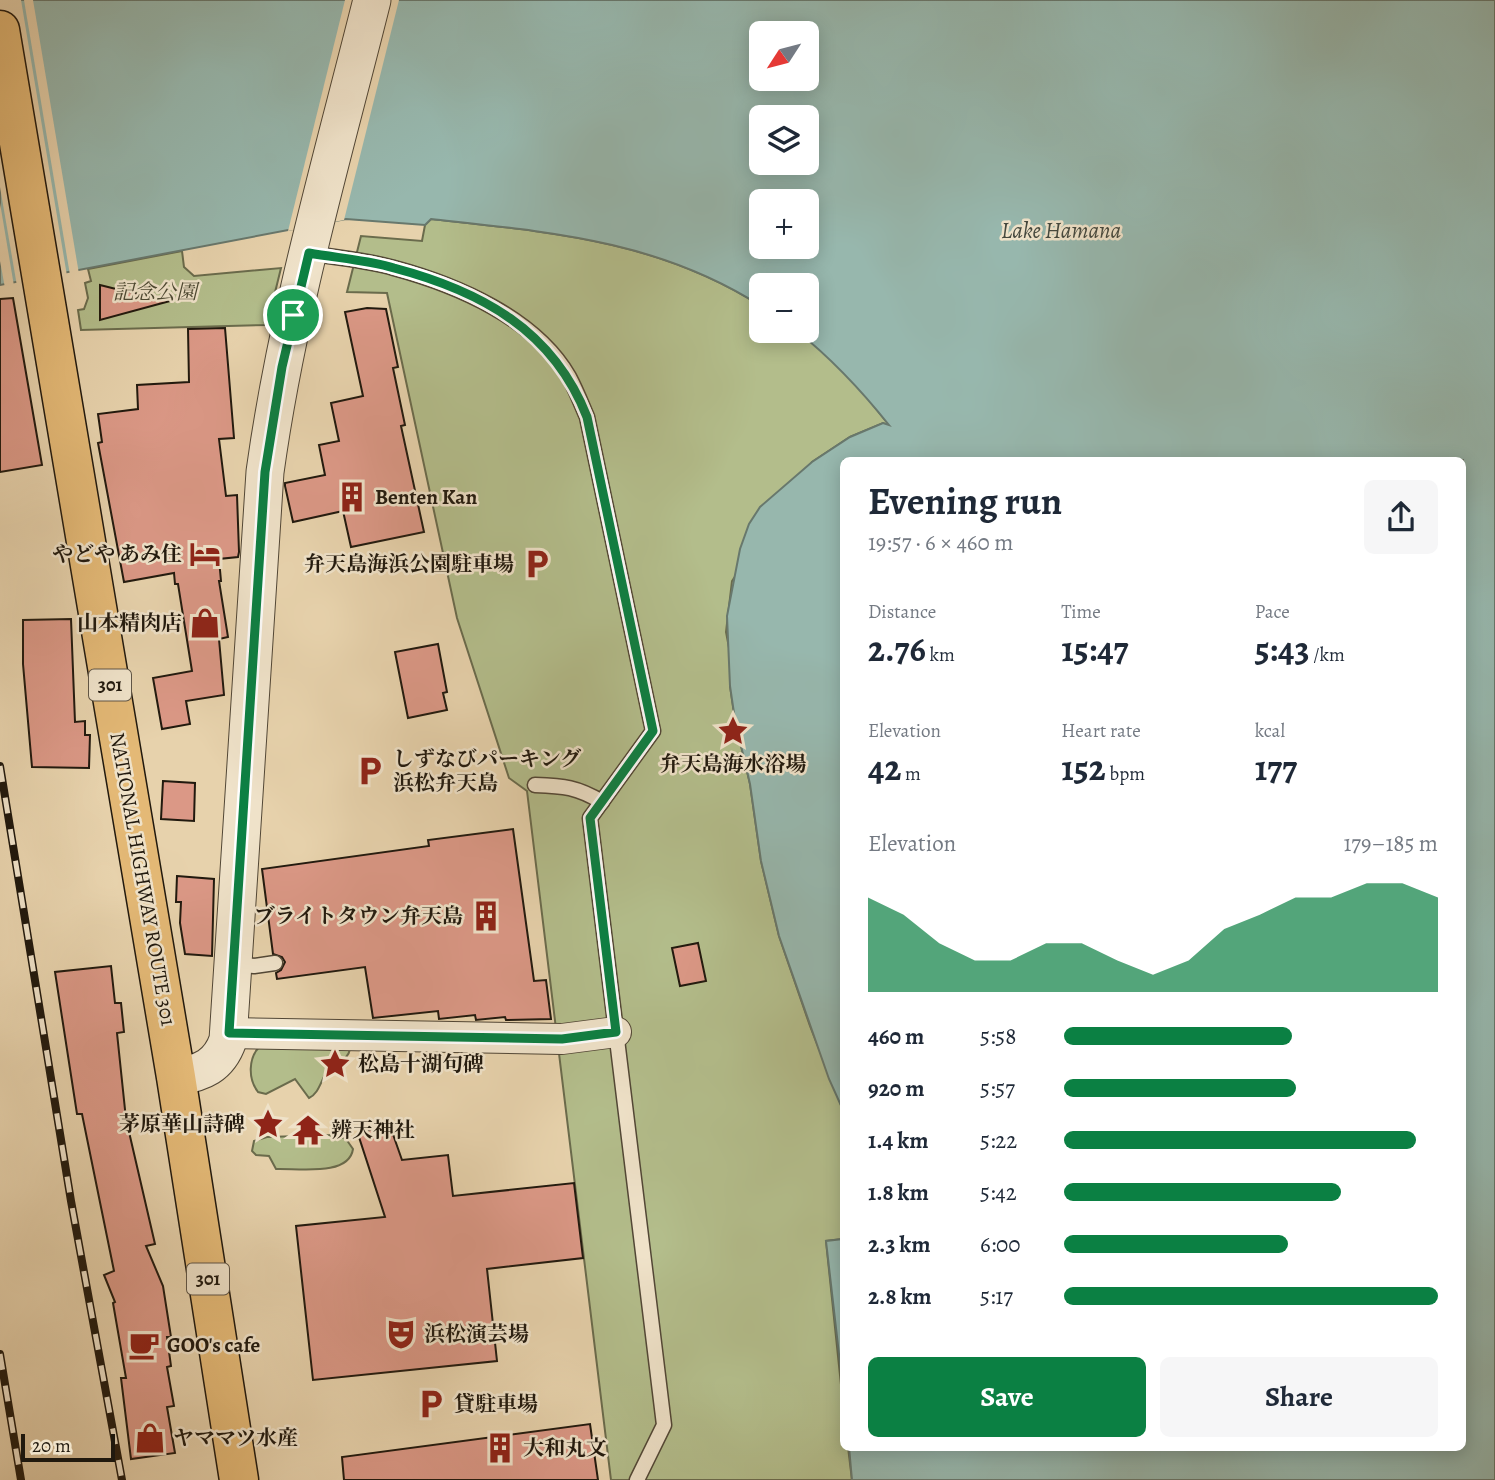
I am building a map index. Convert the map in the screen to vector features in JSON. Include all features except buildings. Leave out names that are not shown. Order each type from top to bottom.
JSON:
[{"type":"highway","name":"NATIONAL HIGHWAY ROUTE 301","points":[[0,30],[176,1077],[239,1480]]},
{"type":"street","points":[[176,1077],[208,1069],[224,1051],[229,1033],[265,472],[282,367],[372,0]]},
{"type":"street","points":[[229,1033],[562,1039],[616,1032]]},
{"type":"lane","points":[[312,239],[468,296],[523,327],[548,349],[568,376],[587,417],[653,731],[590,818],[664,1425],[637,1480]]},
{"type":"lane","points":[[535,785],[582,790],[602,802]]},
{"type":"lane","points":[[233,964],[254,966],[275,963]]},
{"type":"green space","points":[[431,219],[560,235],[642,253],[683,266],[749,299],[749,343],[814,343],[848,375],[890,426],[883,423],[850,437],[812,462],[732,581],[726,632],[735,720],[750,784],[761,861],[779,936],[840,1102],[840,1239],[826,1241],[840,1375],[840,1451],[848,1451],[852,1480],[611,1480],[527,791],[509,778],[457,618],[387,293],[347,292],[361,236],[422,241],[425,225]]},
{"type":"green space","name":"記念公園","points":[[182,251],[184,267],[194,276],[281,268],[267,325],[81,330],[78,310],[84,309],[88,298],[85,283],[91,281],[88,269]]},
{"type":"green space","points":[[260,1046],[350,1049],[345,1058],[329,1069],[316,1093],[309,1098],[295,1079],[266,1094],[258,1092],[252,1081],[251,1062]]},
{"type":"green space","points":[[334,1135],[346,1139],[353,1149],[342,1164],[332,1167],[309,1170],[276,1169],[269,1156],[256,1155],[252,1151],[254,1141],[267,1137]]},
{"type":"water","name":"Lake Hamana","points":[[0,0],[1495,0],[1495,1480],[852,1480],[849,1451],[1466,1451],[1466,457],[840,457],[840,1103],[779,936],[761,861],[750,784],[730,686],[727,616],[740,549],[749,524],[760,507],[812,462],[850,437],[883,423],[889,425],[846,375],[811,343],[819,343],[819,273],[749,273],[749,299],[683,266],[602,243],[518,229],[431,219],[425,225],[346,219],[0,285]]},
{"type":"water","points":[[840,1239],[840,1363],[826,1241]]},
{"type":"pier","points":[[0,0],[21,0],[67,276],[17,286],[0,187]]},
{"type":"pier","points":[[24,0],[33,0],[79,274],[70,275]]},
{"type":"pier","points":[[345,0],[399,0],[344,220],[288,231]]},
{"type":"pier","points":[[0,203],[14,286],[5,288],[0,261]]},
{"type":"railway","points":[[0,766],[71,1201],[122,1480]]},
{"type":"railway","points":[[0,1354],[21,1480]]},
{"type":"place","name":"Benten Kan","points":[[352,497]]},
{"type":"place","name":"やどや あみ住","points":[[205,554]]},
{"type":"place","name":"弁天島海浜公園駐車場","points":[[537,564]]},
{"type":"place","name":"山本精肉店","points":[[205,623]]},
{"type":"place","name":"弁天島海水浴場","points":[[733,731]]},
{"type":"place","name":"しずなびパーキング 浜松弁天島","points":[[370,771]]},
{"type":"place","name":"ブライトタウン弁天島","points":[[486,916]]},
{"type":"place","name":"松島十湖句碑","points":[[335,1064]]},
{"type":"place","name":"茅原華山詩碑","points":[[268,1124]]},
{"type":"place","name":"辨天神社","points":[[308,1130]]},
{"type":"place","name":"浜松演芸場","points":[[401,1334]]},
{"type":"place","name":"GOO's cafe","points":[[144,1345]]},
{"type":"place","name":"貸駐車場","points":[[431,1404]]},
{"type":"place","name":"ヤママツ水産","points":[[150,1438]]},
{"type":"place","name":"大和丸文","points":[[500,1448]]},
{"type":"route","points":[[309,253],[391,267],[430,279],[468,296],[523,327],[555,358],[579,396],[587,417],[653,731],[590,818],[616,1032],[562,1039],[229,1033],[259,524],[272,419],[293,315],[309,253]]}]
